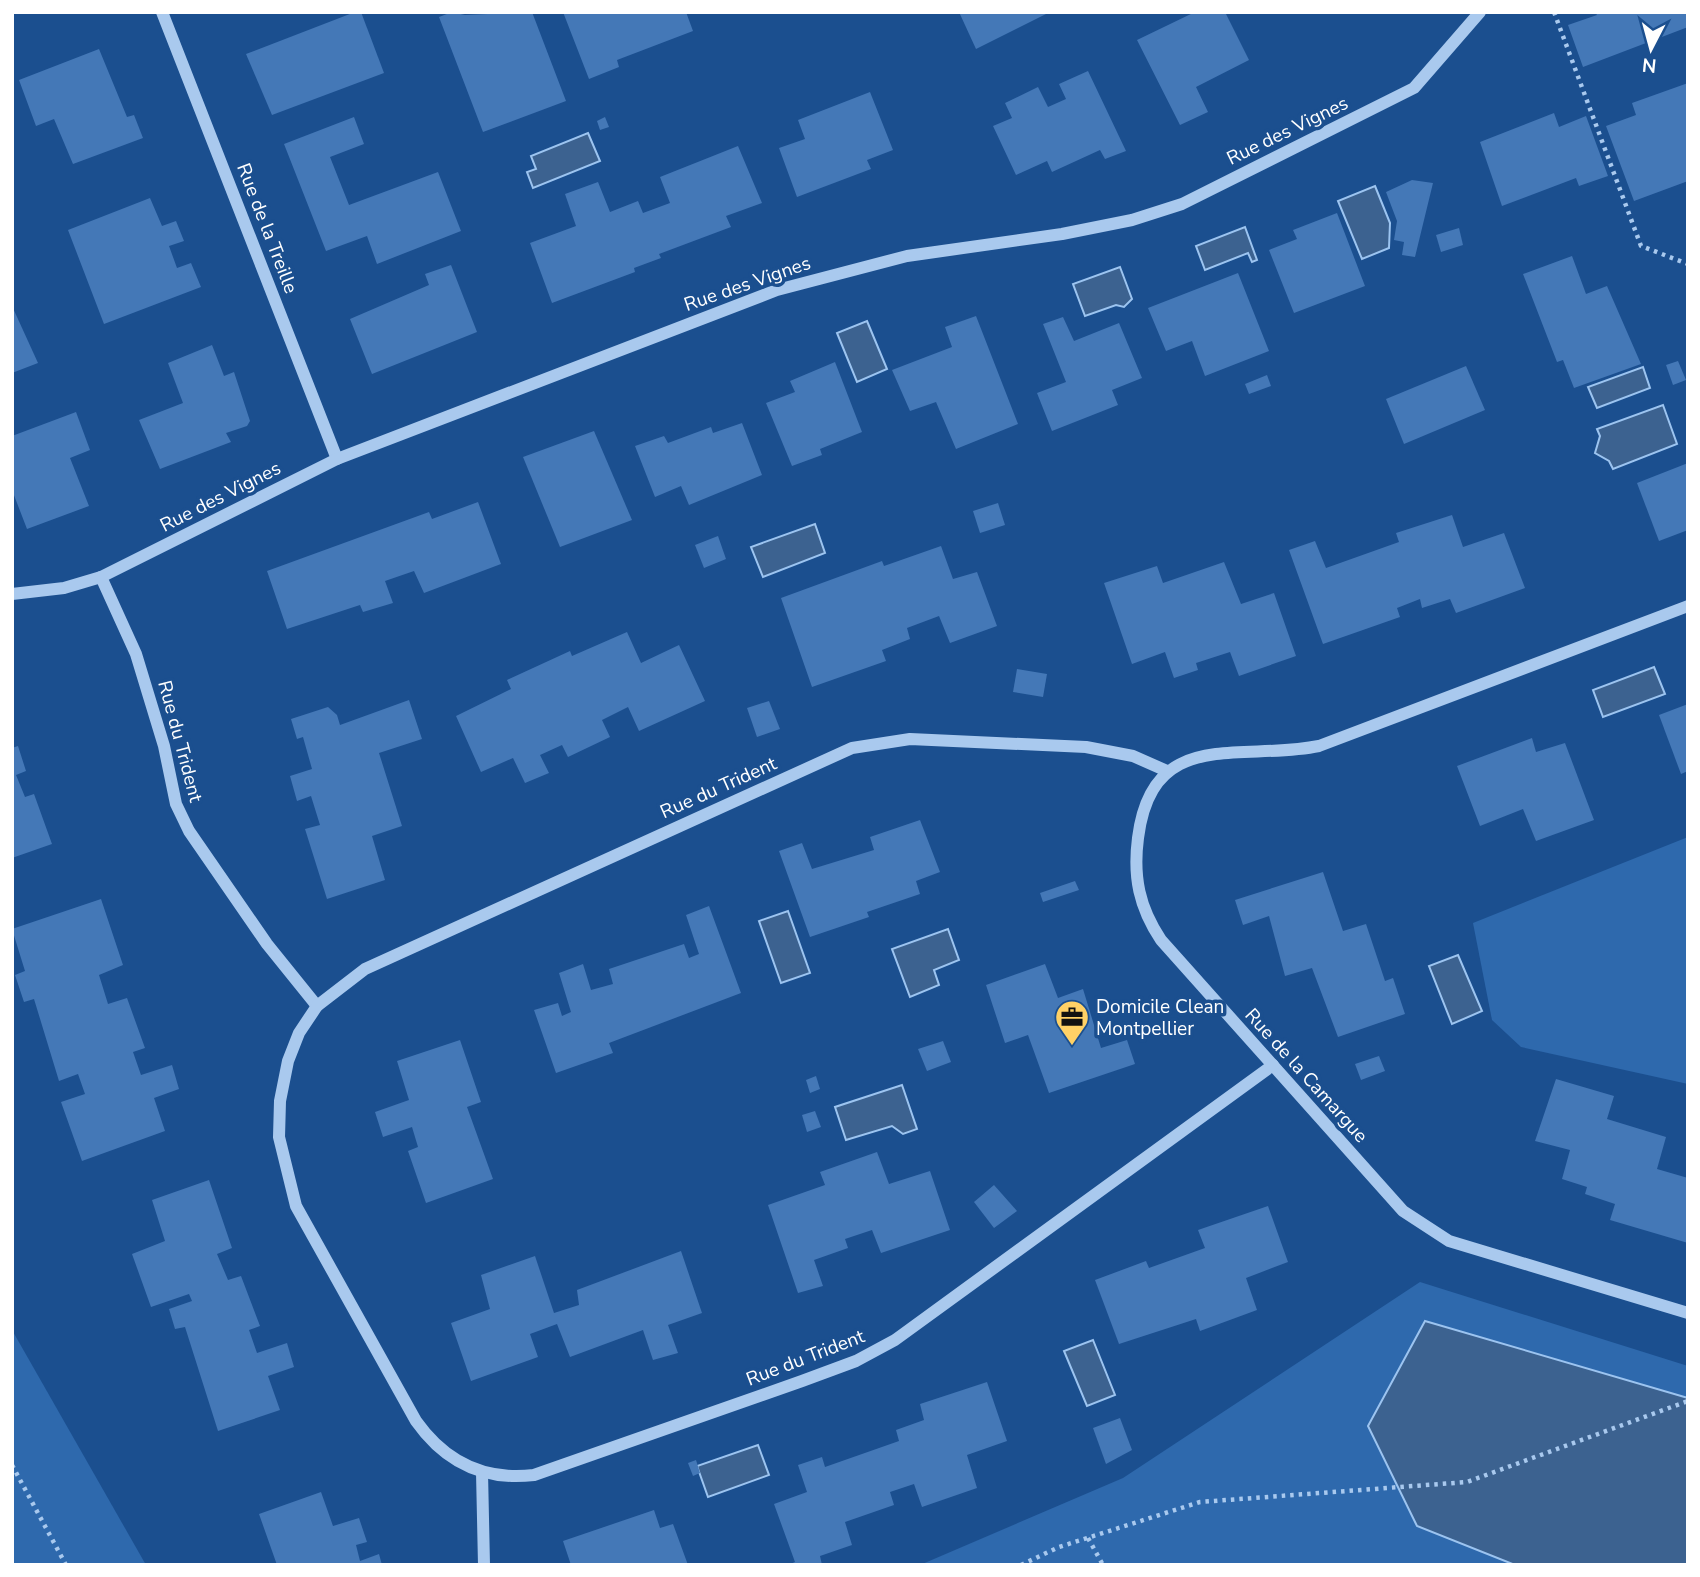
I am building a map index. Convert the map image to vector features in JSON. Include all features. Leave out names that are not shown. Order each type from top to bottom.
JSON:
[{"type":"street","name":"Rue de la Treille","points":[[162,12],[337,458]]},
{"type":"street","name":"Rue des Vignes","points":[[12,594],[64,588],[101,576],[337,458],[777,290],[907,256],[1062,234],[1132,220],[1182,204],[1414,88],[1480,12]]},
{"type":"street","name":"Rue du Trident","points":[[101,576],[136,654],[164,746],[176,804],[188,831],[267,944],[317,1006]]},
{"type":"street","name":"Rue de la Camargue","points":[[1688,606],[1320,746],[1292,752],[1226,751],[1192,759],[1167,771],[1146,798],[1135,860],[1137,890],[1146,918],[1161,940],[1403,1212],[1449,1241],[1688,1313]]},
{"type":"street","name":"Rue du Trident","points":[[1167,771],[1133,756],[1086,747],[910,739],[852,748],[365,969],[317,1006],[299,1033],[288,1061],[280,1101],[279,1137],[296,1206],[416,1421],[431,1443],[456,1461],[482,1472],[509,1478],[534,1475],[856,1361],[895,1340],[1273,1065]]},
{"type":"street","points":[[482,1472],[484,1565]]},
{"type":"path","points":[[1554,12],[1641,246],[1688,264]]},
{"type":"path","points":[[1021,1565],[1088,1538],[1200,1502],[1467,1482],[1688,1401]]},
{"type":"path","points":[[12,1465],[66,1565]]},
{"type":"path","points":[[1088,1538],[1103,1565]]},
{"type":"shaded area","points":[[588,133],[600,161],[533,188],[527,172],[536,169],[531,156]]},
{"type":"shaded area","points":[[1375,186],[1390,223],[1389,248],[1362,259],[1338,201]]},
{"type":"shaded area","points":[[1245,227],[1257,260],[1252,262],[1248,253],[1205,270],[1196,246]]},
{"type":"shaded area","points":[[1120,267],[1132,299],[1124,307],[1116,305],[1085,316],[1073,284]]},
{"type":"shaded area","points":[[867,321],[887,369],[857,382],[837,333]]},
{"type":"shaded area","points":[[1643,367],[1650,388],[1597,408],[1588,387]]},
{"type":"shaded area","points":[[1663,405],[1677,444],[1613,469],[1609,461],[1595,453],[1600,436],[1597,429]]},
{"type":"shaded area","points":[[815,524],[825,553],[763,577],[751,547]]},
{"type":"shaded area","points":[[1654,667],[1665,694],[1603,717],[1593,690]]},
{"type":"shaded area","points":[[1688,837],[1688,1084],[1521,1047],[1492,1020],[1473,923]]},
{"type":"shaded area","points":[[788,911],[810,973],[781,983],[759,921]]},
{"type":"shaded area","points":[[948,929],[959,960],[934,970],[939,985],[910,997],[892,949]]},
{"type":"shaded area","points":[[1458,955],[1482,1011],[1452,1024],[1429,966]]},
{"type":"shaded area","points":[[902,1085],[917,1129],[903,1134],[892,1126],[846,1140],[835,1107]]},
{"type":"shaded area","points":[[1420,1282],[1688,1366],[1688,1565],[920,1565],[1123,1478]]},
{"type":"shaded area","points":[[1425,1321],[1688,1398],[1688,1565],[1515,1565],[1417,1526],[1368,1426]]},
{"type":"shaded area","points":[[12,1330],[146,1565],[12,1565]]},
{"type":"shaded area","points":[[1093,1340],[1115,1395],[1087,1406],[1064,1351]]},
{"type":"shaded area","points":[[758,1445],[769,1475],[708,1497],[697,1466]]},
{"type":"building","points":[[361,12],[384,73],[272,115],[246,54]]},
{"type":"building","points":[[452,12],[465,15],[532,12],[566,101],[483,132],[439,17]]},
{"type":"building","points":[[563,12],[686,12],[693,31],[617,60],[619,67],[589,79]]},
{"type":"building","points":[[959,12],[1050,12],[976,49]]},
{"type":"building","points":[[1195,12],[1225,12],[1249,60],[1196,87],[1208,112],[1180,125],[1137,40]]},
{"type":"building","points":[[1595,12],[1688,12],[1688,27],[1583,67],[1568,25],[1597,15]]},
{"type":"building","points":[[99,49],[127,117],[134,115],[143,138],[73,164],[54,119],[36,126],[19,80]]},
{"type":"building","points":[[1088,71],[1126,151],[1105,159],[1100,150],[1052,172],[1047,161],[1016,175],[993,126],[1012,118],[1005,103],[1038,87],[1048,107],[1066,99],[1059,84]]},
{"type":"building","points":[[1688,83],[1688,181],[1634,201],[1606,126],[1636,115],[1632,103]]},
{"type":"building","points":[[870,92],[893,150],[867,160],[871,169],[797,197],[779,148],[805,139],[798,120]]},
{"type":"building","points":[[1554,113],[1559,127],[1586,116],[1608,176],[1579,186],[1576,178],[1502,206],[1480,142]]},
{"type":"building","points":[[354,117],[364,144],[330,157],[349,205],[438,172],[461,231],[377,264],[367,236],[326,251],[284,144]]},
{"type":"building","points":[[605,117],[609,127],[600,130],[597,121]]},
{"type":"building","points":[[738,146],[762,203],[726,216],[731,227],[659,254],[661,258],[634,268],[635,272],[552,303],[530,243],[576,226],[565,194],[598,182],[610,212],[638,201],[643,213],[670,203],[660,177]]},
{"type":"building","points":[[1412,180],[1433,183],[1415,257],[1402,255],[1404,242],[1394,240],[1397,221],[1386,192]]},
{"type":"building","points":[[150,198],[162,226],[176,221],[184,241],[169,246],[177,268],[191,263],[201,287],[104,324],[68,230]]},
{"type":"building","points":[[1337,213],[1365,286],[1294,313],[1269,250],[1297,239],[1293,230]]},
{"type":"building","points":[[1459,228],[1463,245],[1441,252],[1436,235]]},
{"type":"building","points":[[1572,256],[1586,294],[1607,286],[1641,364],[1574,388],[1563,360],[1557,362],[1523,274]]},
{"type":"building","points":[[451,265],[477,332],[372,374],[350,319],[429,285],[425,274]]},
{"type":"building","points":[[1238,273],[1269,351],[1205,376],[1192,341],[1166,351],[1148,308]]},
{"type":"building","points":[[12,306],[38,363],[12,373]]},
{"type":"building","points":[[976,316],[1018,424],[956,449],[936,402],[910,411],[892,370],[952,347],[945,327]]},
{"type":"building","points":[[1063,317],[1074,341],[1119,323],[1142,378],[1112,390],[1118,405],[1052,431],[1037,393],[1066,382],[1043,324]]},
{"type":"building","points":[[212,345],[224,376],[234,372],[250,421],[247,426],[226,433],[231,442],[160,469],[139,420],[183,403],[168,363]]},
{"type":"building","points":[[1678,361],[1686,380],[1673,385],[1666,365]]},
{"type":"building","points":[[835,362],[862,432],[820,449],[822,455],[792,466],[766,403],[795,392],[790,381]]},
{"type":"building","points":[[1466,366],[1485,410],[1404,444],[1386,399]]},
{"type":"building","points":[[1267,375],[1271,386],[1249,394],[1245,384]]},
{"type":"building","points":[[76,412],[90,450],[70,458],[89,506],[27,529],[12,490],[12,436]]},
{"type":"building","points":[[742,423],[762,475],[689,505],[681,486],[655,497],[635,446],[664,436],[668,443],[711,427],[713,433]]},
{"type":"building","points":[[594,431],[632,520],[560,547],[523,457]]},
{"type":"building","points":[[1688,463],[1688,530],[1659,541],[1637,483]]},
{"type":"building","points":[[478,502],[501,564],[424,593],[414,571],[385,581],[393,603],[363,612],[360,605],[287,629],[267,571],[429,512],[432,519]]},
{"type":"building","points":[[998,503],[1005,525],[980,533],[973,511]]},
{"type":"building","points":[[1452,515],[1463,547],[1504,533],[1525,588],[1456,613],[1450,599],[1422,608],[1420,599],[1397,608],[1400,617],[1323,644],[1289,550],[1315,541],[1326,568],[1399,542],[1396,533]]},
{"type":"building","points":[[718,536],[726,559],[704,568],[695,545]]},
{"type":"building","points":[[941,546],[953,579],[977,572],[997,626],[950,643],[939,616],[907,628],[910,639],[882,650],[886,661],[812,687],[781,598],[882,561],[884,566]]},
{"type":"building","points":[[1224,562],[1241,604],[1274,593],[1296,656],[1239,676],[1230,652],[1196,663],[1198,670],[1174,678],[1165,652],[1132,664],[1104,583],[1157,566],[1163,583]]},
{"type":"building","points":[[627,632],[641,663],[679,645],[705,701],[639,731],[628,707],[602,720],[610,737],[568,757],[562,745],[540,755],[549,773],[525,783],[513,758],[481,772],[456,716],[511,689],[507,680],[570,651],[572,656]]},
{"type":"building","points":[[1017,669],[1047,674],[1043,697],[1013,692]]},
{"type":"building","points":[[409,700],[422,739],[379,753],[402,826],[372,836],[385,880],[327,899],[305,829],[320,825],[311,796],[297,801],[290,776],[312,769],[303,737],[297,739],[291,719],[328,707],[337,715],[340,725]]},
{"type":"building","points":[[769,701],[780,729],[757,737],[747,708]]},
{"type":"building","points":[[1688,704],[1688,771],[1681,774],[1659,715]]},
{"type":"building","points":[[1532,738],[1536,752],[1565,743],[1594,820],[1536,841],[1523,809],[1480,826],[1457,766]]},
{"type":"building","points":[[18,746],[26,771],[16,775],[25,797],[34,794],[52,844],[12,858],[12,748]]},
{"type":"building","points":[[920,820],[940,872],[916,881],[920,894],[867,912],[869,917],[810,937],[779,851],[802,843],[812,869],[874,850],[870,837]]},
{"type":"building","points":[[1323,872],[1343,931],[1366,924],[1385,981],[1393,978],[1405,1014],[1338,1037],[1312,968],[1285,976],[1269,916],[1243,925],[1235,900]]},
{"type":"building","points":[[1075,881],[1079,890],[1043,902],[1040,893]]},
{"type":"building","points":[[101,899],[123,965],[99,975],[108,1004],[127,998],[145,1048],[133,1052],[141,1075],[172,1065],[179,1089],[154,1098],[165,1131],[82,1161],[61,1102],[85,1094],[78,1074],[59,1081],[34,999],[24,1002],[15,975],[25,971],[12,929]]},
{"type":"building","points":[[709,906],[741,993],[609,1043],[613,1053],[556,1073],[534,1010],[558,1003],[562,1016],[571,1012],[559,973],[583,964],[591,990],[613,984],[609,969],[684,944],[689,958],[699,954],[686,915]]},
{"type":"building","points":[[1045,964],[1058,998],[1083,989],[1101,1048],[1127,1040],[1135,1064],[1049,1093],[1028,1035],[1005,1043],[986,985]]},
{"type":"building","points":[[460,1040],[481,1102],[467,1107],[493,1179],[426,1203],[408,1151],[418,1147],[412,1127],[383,1137],[375,1112],[409,1100],[397,1061]]},
{"type":"building","points":[[943,1041],[951,1062],[927,1071],[918,1049]]},
{"type":"building","points":[[1379,1056],[1385,1071],[1361,1080],[1355,1064]]},
{"type":"building","points":[[816,1076],[820,1089],[810,1093],[806,1080]]},
{"type":"building","points":[[1556,1079],[1614,1096],[1607,1119],[1666,1137],[1657,1169],[1688,1178],[1688,1243],[1610,1220],[1615,1204],[1585,1194],[1587,1187],[1562,1179],[1570,1150],[1535,1141]]},
{"type":"building","points":[[815,1111],[821,1127],[807,1132],[802,1115]]},
{"type":"building","points":[[877,1152],[889,1184],[930,1171],[950,1230],[881,1253],[872,1230],[845,1239],[848,1248],[814,1260],[823,1286],[798,1293],[768,1205],[825,1185],[820,1172]]},
{"type":"building","points":[[209,1180],[232,1248],[217,1254],[228,1280],[241,1276],[260,1326],[249,1330],[257,1353],[287,1343],[294,1367],[268,1376],[280,1410],[218,1431],[185,1327],[175,1329],[169,1309],[192,1301],[189,1294],[151,1307],[132,1254],[165,1241],[152,1200]]},
{"type":"building","points":[[994,1185],[1017,1211],[994,1228],[974,1202]]},
{"type":"building","points":[[1268,1206],[1288,1262],[1246,1278],[1257,1310],[1200,1331],[1196,1319],[1119,1344],[1095,1280],[1146,1261],[1149,1268],[1205,1248],[1198,1230]]},
{"type":"building","points":[[681,1251],[702,1313],[668,1325],[678,1353],[653,1360],[643,1330],[570,1357],[557,1324],[530,1334],[538,1357],[471,1381],[451,1323],[490,1309],[481,1275],[535,1256],[554,1313],[579,1305],[577,1290]]},
{"type":"building","points":[[987,1382],[1007,1441],[967,1455],[977,1488],[922,1507],[914,1484],[890,1492],[894,1505],[845,1522],[852,1545],[820,1556],[822,1565],[788,1565],[795,1562],[774,1504],[807,1492],[798,1465],[822,1457],[825,1467],[899,1441],[896,1430],[924,1420],[920,1404]]},
{"type":"building","points":[[1120,1418],[1132,1450],[1106,1464],[1093,1428]]},
{"type":"building","points":[[696,1460],[700,1473],[693,1476],[688,1463]]},
{"type":"building","points":[[321,1492],[333,1526],[359,1518],[367,1542],[356,1545],[360,1561],[379,1554],[382,1565],[277,1565],[259,1514]]},
{"type":"building","points":[[654,1510],[660,1528],[673,1524],[688,1565],[571,1565],[563,1541]]},
{"type":"place","name":"Domicile Clean Montpellier","points":[[1072,1047]]}]
